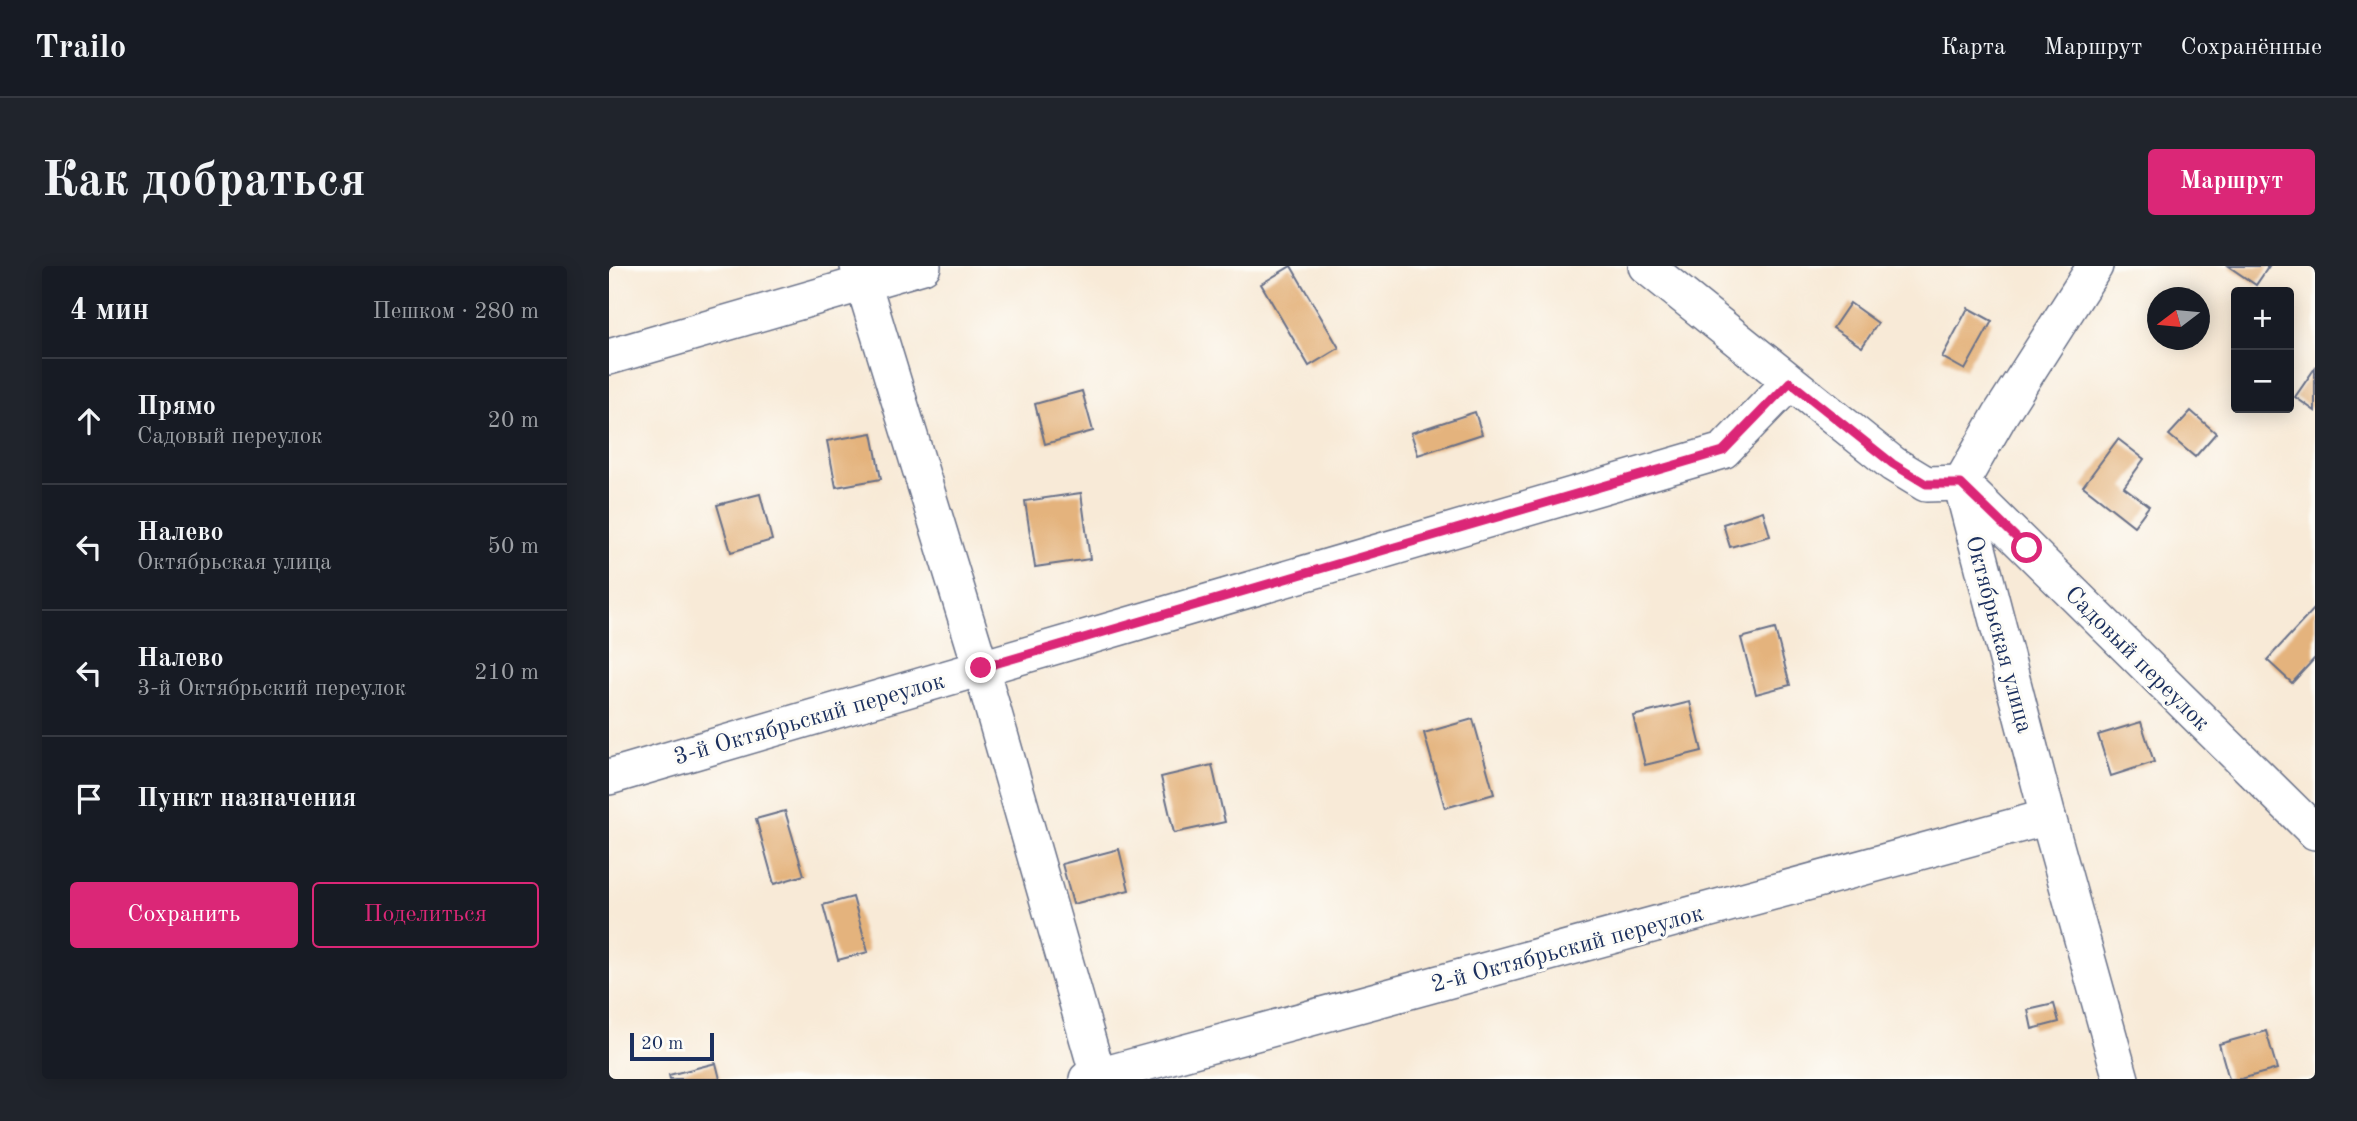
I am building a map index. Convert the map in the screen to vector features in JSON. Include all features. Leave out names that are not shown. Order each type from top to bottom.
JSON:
[{"type":"street","points":[[609,356],[861,275],[923,266]]},
{"type":"street","points":[[1646,266],[1893,464],[1926,484],[1961,484],[2000,415],[2095,266]]},
{"type":"street","points":[[861,275],[981,668],[1094,1078]]},
{"type":"street","name":"3-й Октябрьский переулок","points":[[609,777],[1723,451],[1790,382]]},
{"type":"street","name":"Октябрьская улица","points":[[1961,484],[2048,817],[2121,1079]]},
{"type":"street","name":"Садовый переулок","points":[[1961,484],[2315,832]]},
{"type":"street","name":"2-й Октябрьский переулок","points":[[1094,1078],[2048,817]]},
{"type":"building","points":[[1291,266],[1339,348],[1309,366],[1261,284]]},
{"type":"building","points":[[2228,266],[2269,266],[2256,285]]},
{"type":"building","points":[[1850,303],[1878,323],[1862,347],[1833,328]]},
{"type":"building","points":[[1968,308],[1992,321],[1965,370],[1942,357]]},
{"type":"building","points":[[2315,368],[2315,411],[2295,397]]},
{"type":"building","points":[[1082,391],[1093,431],[1045,444],[1035,404]]},
{"type":"building","points":[[2191,411],[2216,433],[2195,457],[2169,435]]},
{"type":"building","points":[[1475,412],[1482,434],[1418,455],[1411,433]]},
{"type":"building","points":[[872,433],[881,479],[836,487],[827,441]]},
{"type":"building","points":[[2118,439],[2144,459],[2124,487],[2149,506],[2134,526],[2083,486]]},
{"type":"building","points":[[1081,493],[1090,559],[1035,567],[1025,501]]},
{"type":"building","points":[[760,494],[772,540],[731,552],[717,505]]},
{"type":"building","points":[[1763,511],[1770,536],[1730,547],[1723,524]]},
{"type":"building","points":[[2315,608],[2315,658],[2292,683],[2267,660]]},
{"type":"building","points":[[1775,629],[1790,685],[1756,694],[1741,638]]},
{"type":"building","points":[[1690,702],[1702,751],[1645,765],[1633,716]]},
{"type":"building","points":[[1473,719],[1494,794],[1445,808],[1424,733]]},
{"type":"building","points":[[2141,722],[2154,762],[2111,776],[2098,735]]},
{"type":"building","points":[[1212,765],[1225,822],[1174,833],[1161,777]]},
{"type":"building","points":[[785,811],[804,875],[774,884],[756,819]]},
{"type":"building","points":[[1119,849],[1129,890],[1073,904],[1062,864]]},
{"type":"building","points":[[853,897],[868,952],[838,960],[823,905]]},
{"type":"building","points":[[2054,1004],[2059,1022],[2032,1029],[2028,1010]]},
{"type":"building","points":[[2266,1031],[2277,1069],[2241,1079],[2229,1079],[2219,1044]]},
{"type":"building","points":[[716,1063],[720,1079],[670,1079],[669,1075]]},
{"type":"route","points":[[981,668],[1723,451],[1790,382],[1893,464],[1926,484],[1961,484],[2027,548]]}]
